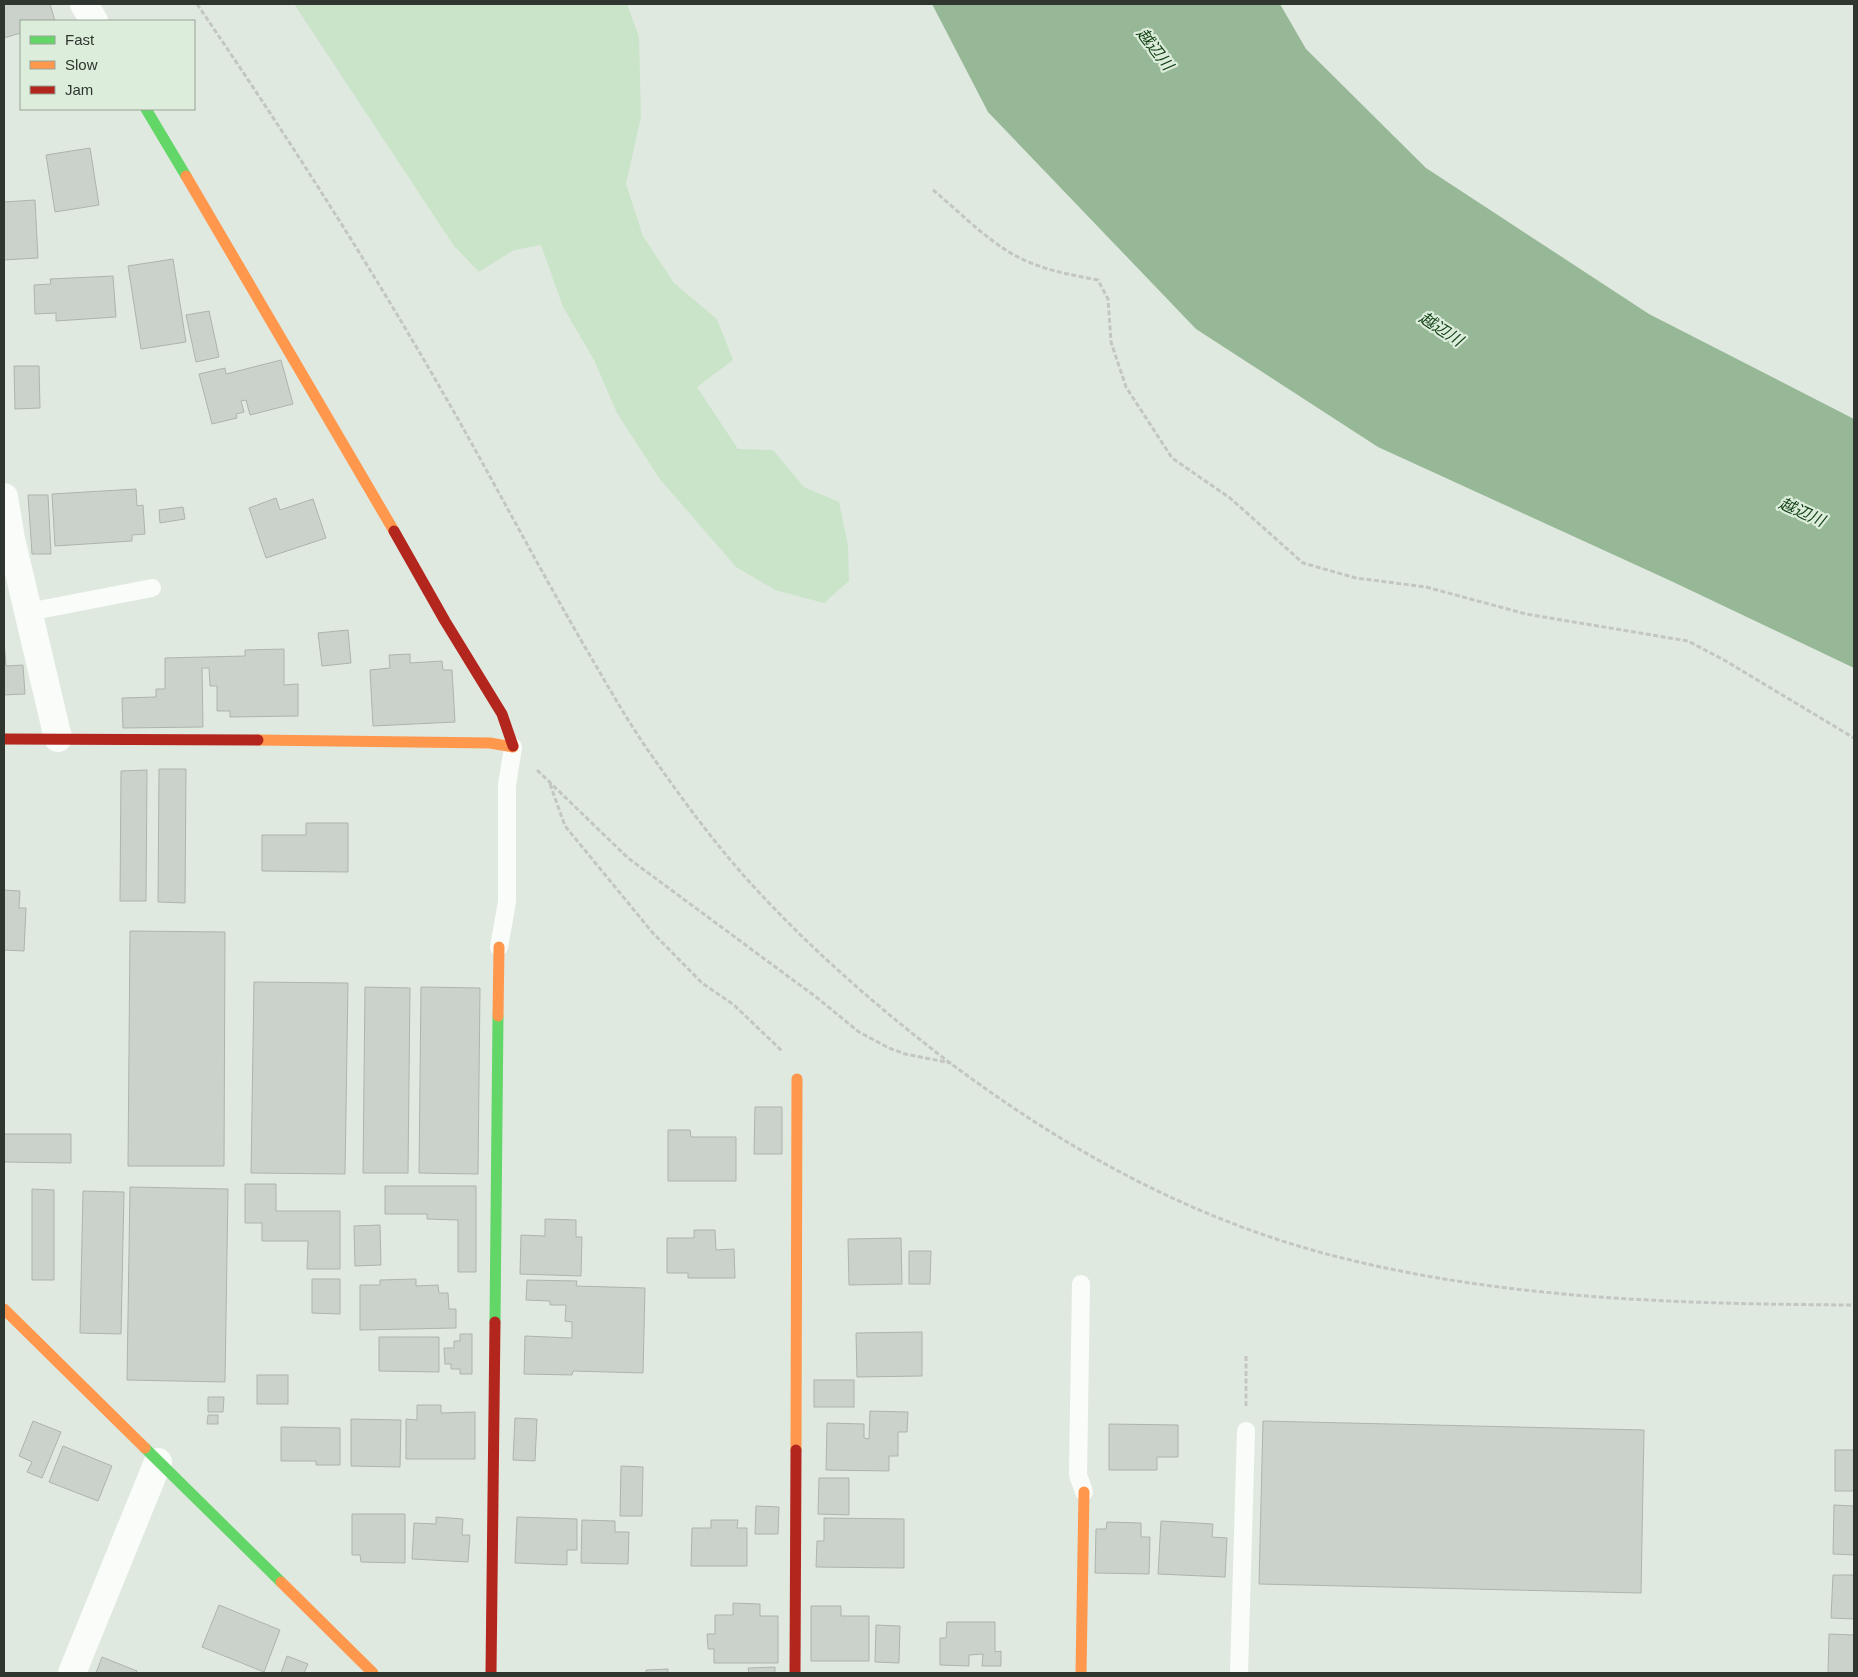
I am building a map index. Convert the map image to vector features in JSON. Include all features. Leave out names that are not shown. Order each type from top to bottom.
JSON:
[{"type":"street","points":[[84,4],[93,20]]},
{"type":"street","points":[[4,739],[490,743],[513,747],[502,714],[445,621],[372,493],[147,110]]},
{"type":"street","points":[[4,498],[11,539],[58,738]]},
{"type":"street","points":[[491,1673],[499,947]]},
{"type":"street","points":[[795,1673],[797,1079]]},
{"type":"street","points":[[4,1309],[373,1673]]},
{"type":"street","points":[[72,1673],[158,1462]]},
{"type":"street","points":[[1081,1673],[1084,1492]]},
{"type":"lane","points":[[28,612],[152,588]]},
{"type":"lane","points":[[499,947],[507,902],[507,785],[513,747]]},
{"type":"lane","points":[[1081,1284],[1078,1475],[1084,1492]]},
{"type":"lane","points":[[1239,1673],[1246,1431]]},
{"type":"path","points":[[198,4],[282,129],[378,280],[463,427],[555,596],[612,694],[655,762],[705,828],[752,885],[795,930],[858,988],[902,1025],[952,1064],[1041,1126],[1114,1170],[1180,1202],[1250,1231],[1315,1251],[1446,1280],[1540,1291],[1720,1303],[1854,1305]]},
{"type":"path","points":[[933,190],[991,239],[1022,259],[1056,272],[1098,280],[1108,299],[1111,342],[1126,387],[1172,458],[1230,498],[1303,563],[1356,578],[1426,587],[1526,614],[1688,641],[1724,660],[1854,738]]},
{"type":"path","points":[[513,747],[628,858],[816,997],[859,1032],[888,1048],[905,1054],[952,1064]]},
{"type":"path","points":[[549,781],[565,826],[652,932],[702,983],[734,1005],[783,1052],[797,1079]]},
{"type":"path","points":[[1246,1355],[1246,1431]]},
{"type":"shaded area","points":[[294,4],[627,4],[639,37],[641,117],[626,184],[643,236],[674,283],[717,319],[733,360],[697,387],[738,449],[773,450],[804,487],[839,502],[848,546],[849,581],[824,603],[775,590],[736,567],[659,478],[617,413],[594,360],[563,307],[541,245],[514,250],[479,272],[454,246]]},
{"type":"water","name":"越辺川","points":[[932,4],[1280,4],[1306,49],[1426,168],[1649,314],[1854,419],[1854,668],[1671,581],[1378,447],[1196,329],[988,112]]},
{"type":"building","points":[[4,4],[50,4],[55,20],[20,20],[20,33],[4,38]]},
{"type":"building","points":[[90,148],[99,205],[55,212],[46,155]]},
{"type":"building","points":[[35,200],[38,258],[4,260],[4,202]]},
{"type":"building","points":[[173,259],[186,342],[141,349],[128,266]]},
{"type":"building","points":[[113,276],[116,317],[56,321],[56,313],[35,314],[34,285],[51,284],[50,279]]},
{"type":"building","points":[[209,311],[219,357],[196,362],[186,315]]},
{"type":"building","points":[[281,360],[293,404],[250,415],[246,400],[241,401],[244,412],[236,414],[237,418],[212,424],[199,374],[225,368],[226,374]]},
{"type":"building","points":[[14,366],[39,366],[40,408],[15,409]]},
{"type":"building","points":[[136,489],[137,506],[143,505],[145,534],[132,535],[132,541],[55,546],[52,494]]},
{"type":"building","points":[[28,495],[48,495],[51,554],[32,554]]},
{"type":"building","points":[[276,498],[280,510],[313,499],[326,538],[266,558],[249,508]]},
{"type":"building","points":[[183,507],[185,519],[160,523],[159,510]]},
{"type":"building","points":[[348,630],[351,663],[322,666],[318,633]]},
{"type":"building","points":[[4,641],[6,666],[23,665],[25,694],[4,695]]},
{"type":"building","points":[[284,649],[284,685],[298,684],[298,716],[230,717],[230,711],[217,711],[217,686],[210,686],[209,668],[202,668],[203,727],[123,728],[122,698],[156,697],[156,689],[165,689],[165,658],[245,656],[245,650]]},
{"type":"building","points":[[410,654],[410,663],[442,661],[443,670],[452,670],[455,722],[373,726],[370,670],[390,668],[389,655]]},
{"type":"building","points":[[159,769],[186,769],[185,903],[158,902]]},
{"type":"building","points":[[147,770],[146,901],[120,901],[121,771]]},
{"type":"building","points":[[306,823],[348,823],[348,872],[262,871],[262,835],[306,835]]},
{"type":"building","points":[[4,890],[20,891],[19,908],[26,908],[24,951],[4,950]]},
{"type":"building","points":[[130,931],[225,932],[224,1166],[128,1166]]},
{"type":"building","points":[[254,982],[348,983],[345,1174],[251,1173]]},
{"type":"building","points":[[365,987],[410,988],[408,1173],[363,1173]]},
{"type":"building","points":[[421,987],[480,988],[478,1174],[419,1173]]},
{"type":"building","points":[[755,1107],[782,1107],[782,1154],[754,1154]]},
{"type":"building","points":[[668,1130],[690,1130],[691,1137],[736,1137],[736,1181],[668,1181]]},
{"type":"building","points":[[4,1134],[71,1134],[71,1163],[4,1162]]},
{"type":"building","points":[[245,1184],[276,1184],[276,1211],[340,1211],[340,1269],[307,1269],[308,1241],[262,1241],[262,1223],[245,1223]]},
{"type":"building","points":[[385,1186],[476,1186],[476,1272],[458,1272],[458,1220],[427,1219],[427,1214],[385,1214]]},
{"type":"building","points":[[130,1187],[228,1189],[225,1382],[127,1380]]},
{"type":"building","points":[[32,1189],[54,1190],[54,1280],[32,1280]]},
{"type":"building","points":[[83,1191],[124,1192],[121,1334],[80,1333]]},
{"type":"building","points":[[545,1219],[576,1220],[576,1237],[582,1237],[581,1276],[520,1274],[521,1235],[545,1236]]},
{"type":"building","points":[[380,1225],[381,1265],[355,1266],[354,1226]]},
{"type":"building","points":[[694,1230],[715,1230],[716,1250],[734,1249],[735,1278],[688,1278],[688,1273],[667,1273],[667,1238],[694,1238]]},
{"type":"building","points":[[901,1238],[902,1284],[849,1285],[848,1239]]},
{"type":"building","points":[[909,1251],[931,1251],[930,1284],[909,1284]]},
{"type":"building","points":[[312,1279],[340,1279],[340,1314],[312,1313]]},
{"type":"building","points":[[416,1279],[416,1286],[438,1285],[439,1293],[448,1293],[449,1309],[456,1309],[456,1328],[360,1330],[360,1285],[380,1285],[380,1280]]},
{"type":"building","points":[[527,1280],[577,1281],[576,1286],[645,1288],[643,1373],[573,1371],[572,1375],[524,1374],[525,1336],[572,1338],[572,1322],[565,1321],[566,1305],[550,1305],[550,1301],[526,1300]]},
{"type":"building","points":[[922,1332],[922,1376],[857,1377],[856,1333]]},
{"type":"building","points":[[460,1334],[472,1334],[472,1374],[460,1374],[460,1369],[451,1369],[451,1364],[445,1364],[444,1348],[454,1348],[454,1341],[460,1341]]},
{"type":"building","points":[[379,1337],[439,1337],[439,1372],[379,1371]]},
{"type":"building","points":[[257,1375],[288,1375],[288,1404],[257,1404]]},
{"type":"building","points":[[814,1380],[854,1380],[854,1407],[814,1407]]},
{"type":"building","points":[[208,1397],[224,1397],[223,1412],[208,1412]]},
{"type":"building","points":[[417,1405],[441,1405],[441,1413],[475,1412],[475,1459],[406,1459],[406,1419],[417,1420]]},
{"type":"building","points":[[870,1411],[908,1412],[907,1432],[898,1432],[898,1456],[889,1456],[889,1471],[826,1470],[827,1423],[864,1424],[864,1438],[869,1439]]},
{"type":"building","points":[[208,1415],[218,1415],[218,1424],[207,1424]]},
{"type":"building","points":[[515,1418],[537,1419],[535,1461],[513,1460]]},
{"type":"building","points":[[351,1419],[401,1420],[400,1467],[351,1466]]},
{"type":"building","points":[[33,1421],[61,1432],[42,1478],[27,1472],[32,1462],[19,1456]]},
{"type":"building","points":[[1263,1421],[1644,1430],[1641,1593],[1259,1584]]},
{"type":"building","points":[[1109,1424],[1178,1425],[1178,1457],[1157,1457],[1157,1470],[1109,1470]]},
{"type":"building","points":[[281,1427],[340,1428],[340,1465],[316,1465],[316,1461],[281,1461]]},
{"type":"building","points":[[63,1446],[112,1466],[98,1501],[49,1482]]},
{"type":"building","points":[[1835,1450],[1854,1450],[1854,1491],[1835,1491]]},
{"type":"building","points":[[621,1466],[643,1467],[642,1516],[620,1516]]},
{"type":"building","points":[[819,1478],[849,1478],[849,1515],[818,1514]]},
{"type":"building","points":[[1834,1505],[1854,1506],[1854,1555],[1833,1554]]},
{"type":"building","points":[[756,1506],[779,1507],[778,1534],[755,1534]]},
{"type":"building","points":[[352,1514],[405,1514],[405,1563],[361,1562],[360,1555],[352,1555]]},
{"type":"building","points":[[436,1517],[463,1519],[462,1535],[470,1535],[468,1562],[412,1559],[414,1523],[436,1524]]},
{"type":"building","points":[[517,1517],[577,1519],[577,1550],[567,1550],[567,1565],[515,1563]]},
{"type":"building","points":[[824,1518],[904,1519],[904,1568],[816,1567],[817,1541],[824,1541]]},
{"type":"building","points":[[582,1520],[615,1521],[615,1532],[629,1532],[628,1564],[581,1563]]},
{"type":"building","points":[[711,1520],[738,1520],[737,1528],[747,1528],[747,1566],[691,1566],[692,1528],[711,1528]]},
{"type":"building","points":[[1161,1521],[1213,1524],[1212,1537],[1227,1538],[1225,1577],[1158,1574]]},
{"type":"building","points":[[1107,1522],[1141,1523],[1141,1537],[1150,1537],[1149,1574],[1095,1573],[1096,1529],[1106,1529]]},
{"type":"building","points":[[1833,1575],[1854,1575],[1854,1619],[1831,1618]]},
{"type":"building","points":[[733,1603],[760,1604],[760,1616],[778,1616],[778,1663],[714,1663],[714,1649],[708,1649],[707,1634],[715,1634],[715,1615],[733,1615]]},
{"type":"building","points":[[219,1605],[280,1630],[264,1672],[202,1647]]},
{"type":"building","points":[[811,1606],[841,1606],[841,1616],[869,1616],[869,1661],[811,1661]]},
{"type":"building","points":[[947,1622],[995,1622],[995,1652],[1001,1651],[1001,1666],[982,1666],[983,1654],[969,1655],[969,1666],[940,1665],[940,1638],[946,1638]]},
{"type":"building","points":[[876,1625],[900,1626],[899,1663],[875,1662]]},
{"type":"building","points":[[1829,1634],[1854,1635],[1854,1673],[1828,1673]]},
{"type":"building","points":[[287,1656],[308,1664],[304,1673],[281,1673]]},
{"type":"building","points":[[102,1657],[137,1671],[136,1673],[96,1673]]},
{"type":"building","points":[[775,1667],[775,1673],[749,1673],[748,1668]]},
{"type":"building","points":[[668,1669],[668,1673],[646,1673],[646,1670]]},
{"type":"traffic: fast","points":[[147,110],[186,176]]},
{"type":"traffic: fast","points":[[495,1322],[498,1016]]},
{"type":"traffic: fast","points":[[145,1448],[281,1582]]},
{"type":"traffic: slow","points":[[186,176],[394,531]]},
{"type":"traffic: slow","points":[[258,740],[490,743],[513,746]]},
{"type":"traffic: slow","points":[[498,1016],[499,947]]},
{"type":"traffic: slow","points":[[796,1450],[797,1079]]},
{"type":"traffic: slow","points":[[4,1309],[145,1448]]},
{"type":"traffic: slow","points":[[1081,1673],[1084,1492]]},
{"type":"traffic: slow","points":[[281,1582],[373,1673]]},
{"type":"traffic: jam","points":[[394,531],[445,621],[502,714],[513,746]]},
{"type":"traffic: jam","points":[[4,739],[258,740]]},
{"type":"traffic: jam","points":[[491,1673],[495,1322]]},
{"type":"traffic: jam","points":[[795,1673],[796,1450]]}]
